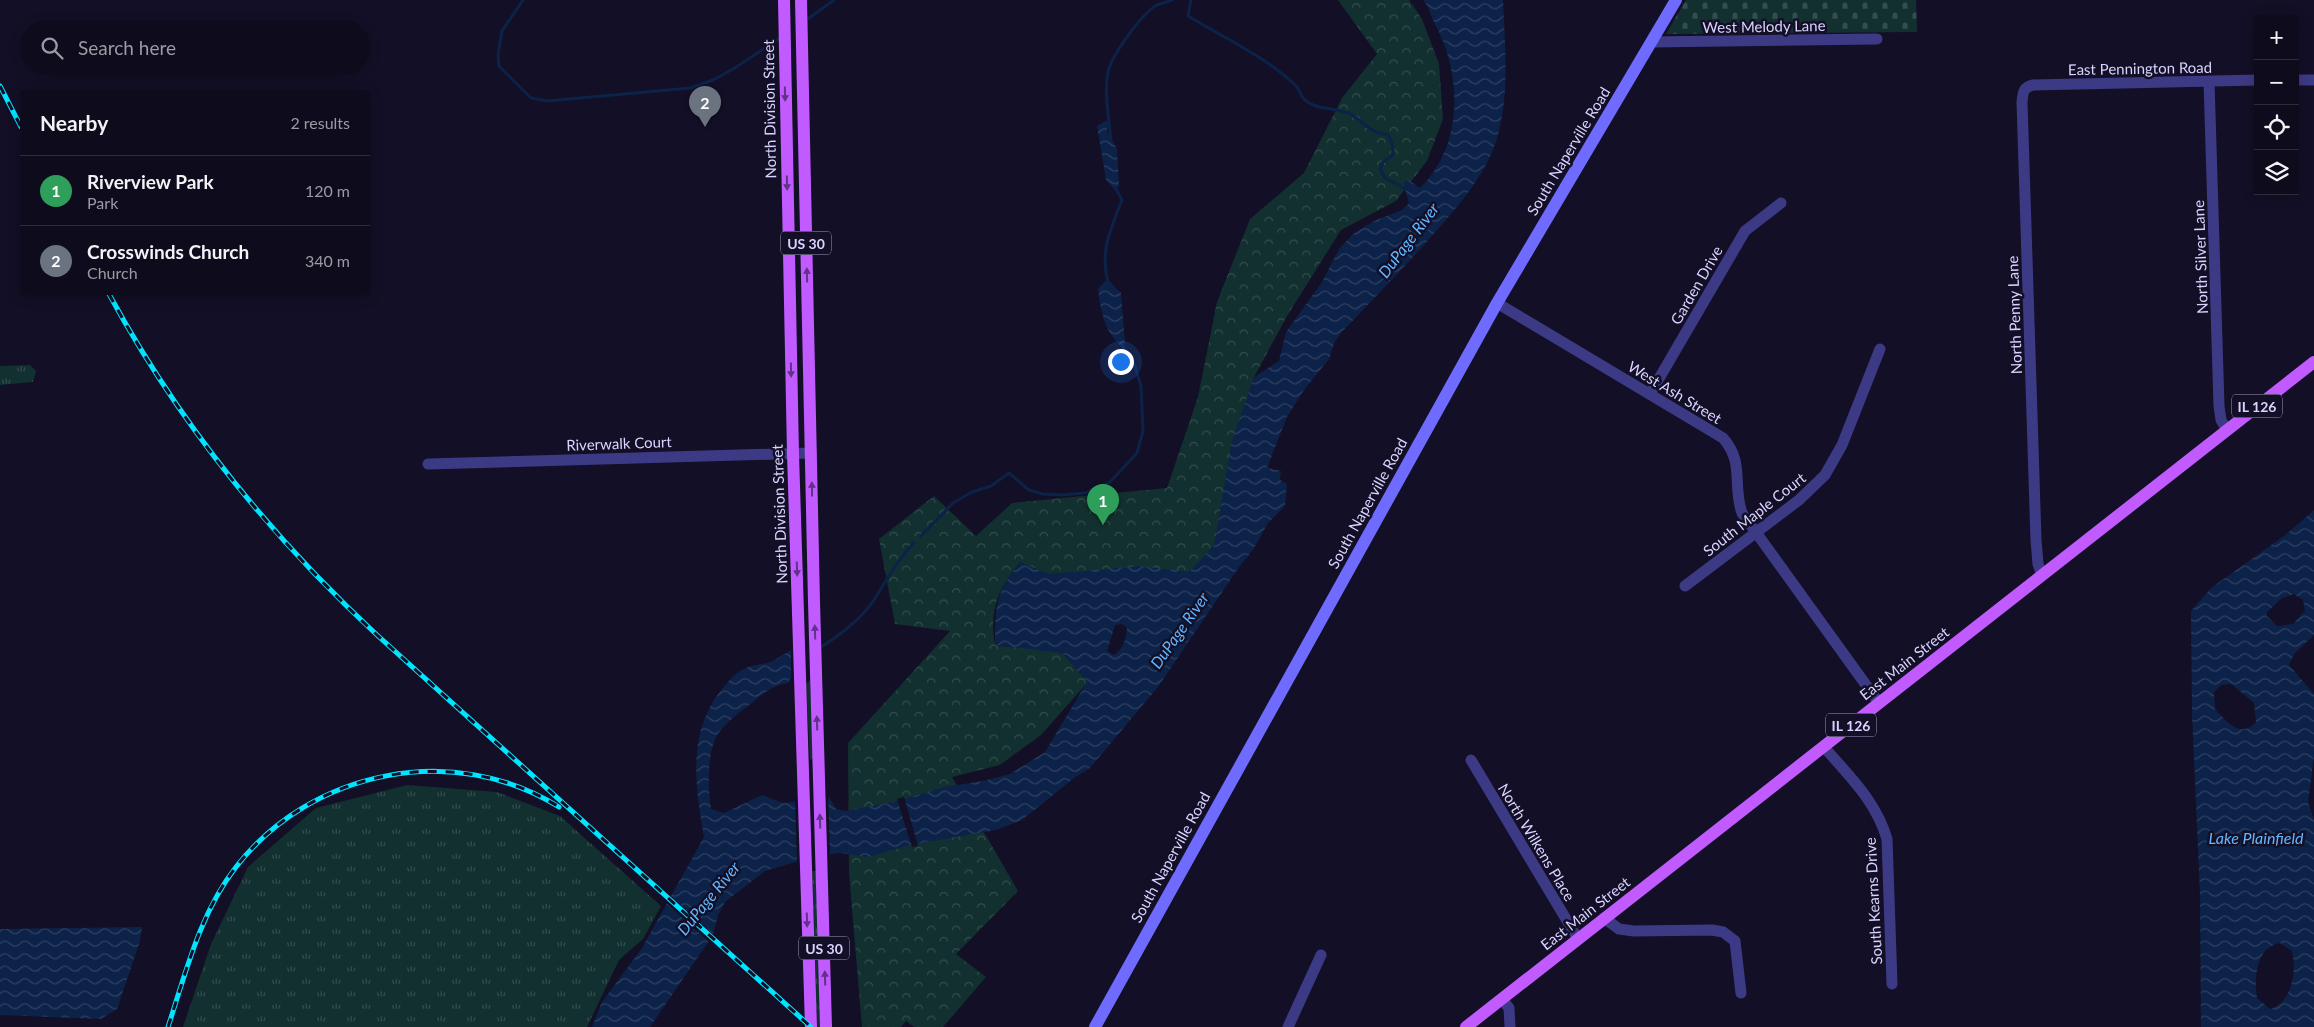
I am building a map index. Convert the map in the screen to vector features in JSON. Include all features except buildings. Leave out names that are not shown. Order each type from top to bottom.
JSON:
[{"type":"main road","name":"South Naperville Road","points":[[1095,1027],[1497,303],[1676,0]]},
{"type":"main road","name":"US 30","points":[[801,2],[814,602],[826,1027]]},
{"type":"main road","name":"North Division Street","points":[[784,6],[793,454],[811,1027]]},
{"type":"main road","points":[[786,163],[804,163]]},
{"type":"main road","name":"East Main Street","points":[[1466,1027],[2314,362]]},
{"type":"street","name":"West Melody Lane","points":[[1651,42],[1877,39]]},
{"type":"street","name":"East Pennington Road","points":[[2024,90],[2027,86],[2033,85],[2254,80]]},
{"type":"street","points":[[2299,80],[2314,80]]},
{"type":"street","name":"North Silver Lane","points":[[2209,81],[2219,406],[2221,420],[2227,430]]},
{"type":"street","name":"North Penny Lane","points":[[2024,90],[2022,102],[2036,540],[2038,564],[2042,574]]},
{"type":"street","name":"Garden Drive","points":[[1650,394],[1745,231],[1781,203]]},
{"type":"street","name":"West Ash Street","points":[[1497,303],[1723,438],[1729,445],[1738,468],[1738,503],[1742,513],[1879,703]]},
{"type":"street","name":"South Maple Court","points":[[1685,586],[1800,500],[1825,475],[1842,445],[1880,349]]},
{"type":"street","name":"Riverwalk Court","points":[[428,464],[811,454]]},
{"type":"street","name":"South Kearns Drive","points":[[1824,747],[1873,804],[1886,834],[1892,984]]},
{"type":"street","name":"North Wilkens Place","points":[[1471,760],[1578,939]]},
{"type":"street","points":[[1604,918],[1619,928],[1634,931],[1712,930],[1722,932],[1735,941],[1741,993]]},
{"type":"street","points":[[1288,1027],[1321,954]]},
{"type":"street","points":[[1502,999],[1509,1008],[1510,1027]]},
{"type":"green space","points":[[1338,0],[1409,0],[1422,19],[1439,64],[1443,119],[1427,161],[1396,201],[1341,230],[1287,316],[1254,377],[1230,460],[1214,546],[1190,572],[1048,574],[1020,562],[1006,582],[994,610],[993,632],[995,645],[1037,647],[1054,650],[1068,659],[1088,682],[1041,735],[1000,765],[952,777],[1018,891],[956,954],[986,977],[943,1027],[914,1027],[906,1021],[901,1027],[862,1027],[849,873],[848,743],[950,631],[895,624],[879,539],[934,496],[976,536],[1012,503],[1167,488],[1198,397],[1217,302],[1250,219],[1304,173],[1342,98],[1377,54]]},
{"type":"green space","points":[[1686,0],[1916,0],[1917,32],[1666,34]]},
{"type":"green space","points":[[30,365],[36,371],[33,382],[0,385],[0,366]]},
{"type":"green space","points":[[810,680],[813,759],[810,760],[806,684]]},
{"type":"green space","points":[[407,785],[497,792],[560,816],[661,906],[643,939],[619,960],[587,1027],[183,1027],[211,944],[248,867],[316,808]]},
{"type":"green space","points":[[812,871],[816,871],[820,1027],[817,1027]]},
{"type":"water","name":"DuPage River","points":[[1423,0],[1503,0],[1505,95],[1499,132],[1493,150],[1476,181],[1455,210],[1341,333],[1335,341],[1329,359],[1304,390],[1287,417],[1267,468],[1281,471],[1280,480],[1287,484],[1285,506],[1268,523],[1253,550],[1239,567],[1158,687],[1090,768],[1074,778],[1022,820],[996,830],[910,845],[869,857],[840,853],[815,856],[765,871],[725,902],[718,915],[713,935],[650,1027],[592,1027],[602,1002],[642,948],[704,837],[698,798],[696,760],[699,741],[703,723],[711,706],[722,689],[736,674],[748,667],[770,662],[791,650],[791,678],[788,683],[773,688],[739,712],[727,723],[715,739],[709,769],[711,809],[724,813],[762,795],[783,803],[829,797],[836,809],[846,811],[898,801],[944,787],[983,781],[1010,774],[1045,752],[1087,682],[1062,653],[995,645],[995,620],[998,601],[1006,583],[1020,562],[1048,574],[1140,566],[1189,572],[1214,546],[1232,441],[1254,377],[1279,361],[1286,332],[1322,282],[1339,249],[1353,234],[1374,221],[1402,210],[1409,203],[1403,184],[1407,179],[1420,188],[1434,171],[1445,151],[1454,109],[1454,87],[1444,44]],"holes":[[[1122,624],[1127,628],[1125,640],[1120,649],[1114,655],[1107,651],[1115,625]]]},
{"type":"water","points":[[1109,119],[1107,131],[1117,149],[1119,186],[1115,190],[1106,180],[1097,126]]},
{"type":"water","points":[[1107,279],[1121,293],[1125,343],[1122,347],[1111,335],[1102,313],[1098,289]]},
{"type":"water","name":"Lake Plainfield","points":[[2314,510],[2314,635],[2294,654],[2289,665],[2314,694],[2314,756],[2308,802],[2314,820],[2314,1027],[2201,1027],[2200,895],[2192,714],[2191,611],[2211,588],[2285,535]],"holes":[[[2294,594],[2303,600],[2305,611],[2293,624],[2277,626],[2267,616],[2267,612],[2282,598]],[[2231,684],[2254,703],[2256,722],[2250,727],[2245,729],[2234,727],[2215,709],[2214,692],[2221,685]],[[2280,943],[2292,951],[2294,968],[2288,993],[2277,1006],[2270,1009],[2257,998],[2256,982],[2258,964],[2261,957],[2272,946]]]},
{"type":"water","points":[[142,927],[140,941],[117,1009],[101,1019],[0,1015],[0,929]]},
{"type":"pier","points":[[828,795],[830,857],[797,863],[795,798]]},
{"type":"pier","points":[[904,797],[918,846],[912,847],[897,799]]},
{"type":"pier","points":[[668,894],[715,936],[710,943],[664,901]]},
{"type":"waterway","points":[[523,0],[502,31],[498,55],[499,66],[531,98],[547,101],[690,88],[713,80],[735,68],[781,37]]},
{"type":"waterway","points":[[805,21],[834,0]]},
{"type":"waterway","points":[[1111,141],[1106,89],[1110,65],[1121,46],[1144,16],[1157,5],[1172,0]]},
{"type":"waterway","points":[[1191,0],[1188,16],[1245,48],[1272,66],[1297,87],[1304,99],[1315,106],[1352,115],[1377,133],[1388,135],[1392,143],[1393,155],[1383,162],[1380,169],[1385,178],[1406,189]]},
{"type":"waterway","points":[[1108,283],[1105,260],[1106,250],[1110,231],[1122,200],[1115,187]]},
{"type":"waterway","points":[[921,536],[953,503],[972,492],[991,486],[1009,473],[1029,490],[1043,494],[1085,493],[1110,482],[1137,453],[1143,431],[1141,386],[1135,366],[1122,345]]},
{"type":"waterway","points":[[818,649],[842,632],[864,612],[898,562],[914,543]]},
{"type":"railway","points":[[0,86],[20,125]]},
{"type":"railway","points":[[110,295],[165,388],[196,432],[263,517],[299,558],[377,635],[811,1027]]},
{"type":"railway","points":[[168,1027],[203,923],[223,885],[236,867],[267,834],[303,807],[343,788],[386,776],[430,771],[475,775],[518,787],[559,807]]},
{"type":"place","name":"Crosswinds Church","points":[[705,127]]},
{"type":"place","name":"Riverview Park","points":[[1103,525]]}]
